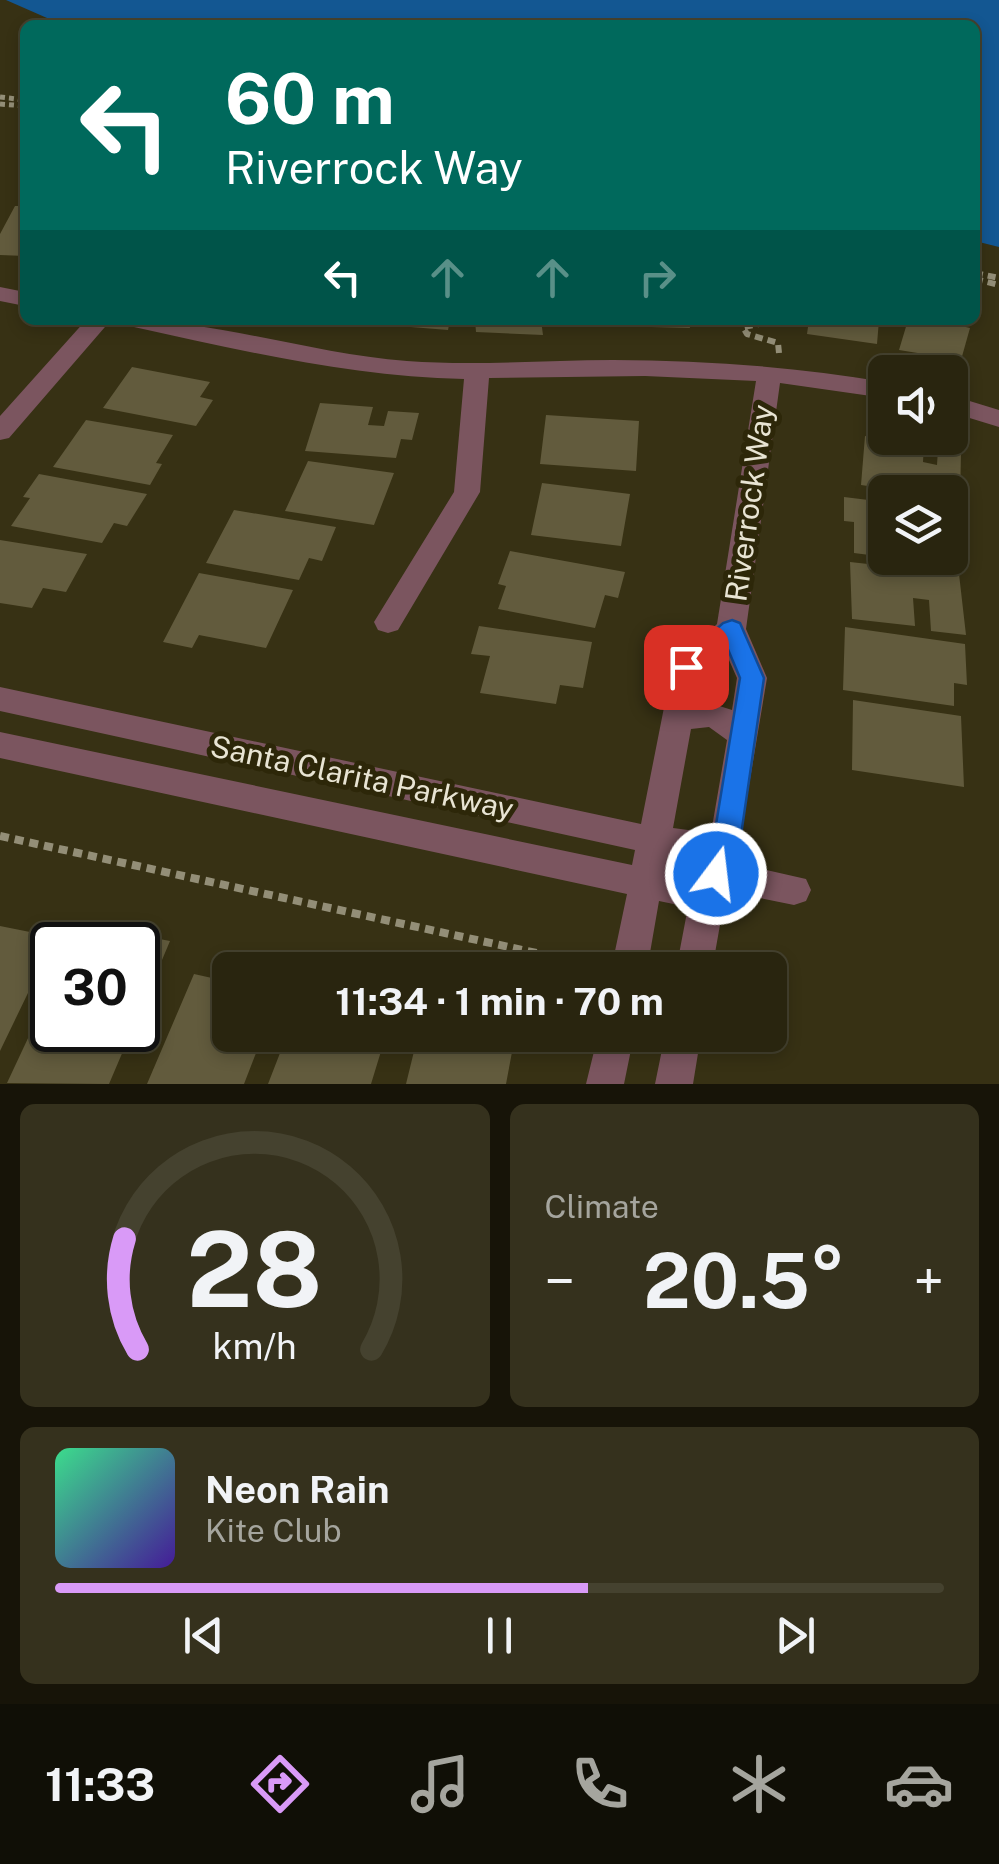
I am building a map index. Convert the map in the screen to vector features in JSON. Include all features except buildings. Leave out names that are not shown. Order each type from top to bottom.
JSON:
[{"type":"street","points":[[0,432],[95,325]]},
{"type":"street","points":[[160,325],[407,369],[478,372],[612,368],[769,376],[868,388]]},
{"type":"street","points":[[388,622],[468,492],[478,372]]},
{"type":"street","name":"Riverrock Way","points":[[698,952],[752,678],[732,629],[769,376]]},
{"type":"street","points":[[968,409],[999,419]]},
{"type":"street","name":"Riverrock Way","points":[[632,952],[686,667],[732,629]]},
{"type":"street","name":"Santa Clarita Parkway","points":[[0,700],[652,840],[716,873],[794,890]]},
{"type":"street","points":[[675,722],[693,714],[710,713],[726,719],[740,734]]},
{"type":"street","name":"Santa Clarita Parkway","points":[[0,744],[106,770],[644,882],[716,873]]},
{"type":"street","points":[[605,1084],[612,1052]]},
{"type":"street","points":[[674,1084],[680,1052]]},
{"type":"path","points":[[754,325],[743,327],[747,334],[780,346],[769,376]]},
{"type":"path","points":[[0,836],[530,952]]},
{"type":"water","points":[[6,0],[999,0],[999,247],[980,242],[980,20],[52,20]]},
{"type":"route","points":[[686,667],[732,629],[752,678],[740,734],[725,849],[716,874]]}]
